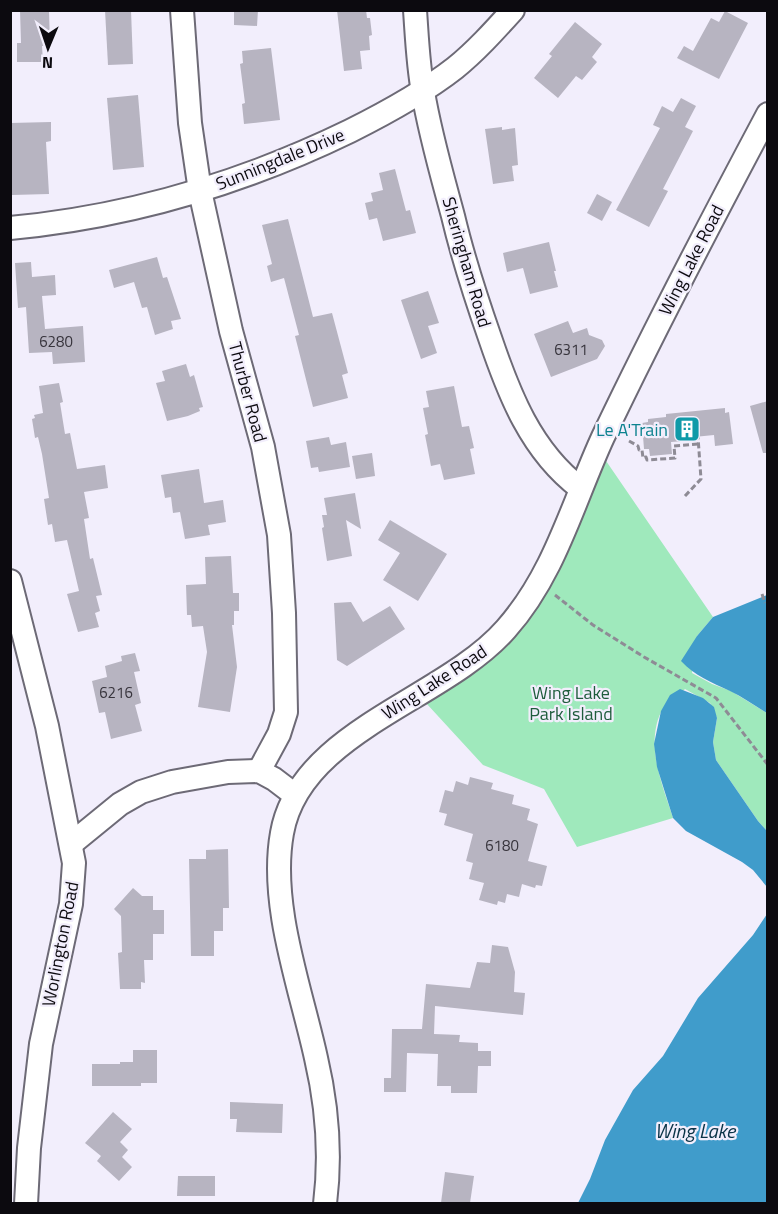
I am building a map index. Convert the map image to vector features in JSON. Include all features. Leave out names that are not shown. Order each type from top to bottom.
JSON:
[{"type":"street","name":"Thurber Road","points":[[182,10],[188,103],[200,190],[231,331],[263,447],[279,535],[286,712],[279,734],[259,771]]},
{"type":"street","name":"Sheringham Road","points":[[415,10],[422,91],[433,141],[465,263],[507,386],[522,418],[551,462],[580,488]]},
{"type":"street","name":"Sunningdale Drive","points":[[10,228],[101,215],[200,190],[279,162],[333,139],[422,91],[455,68],[513,10]]},
{"type":"street","name":"Wing Lake Road","points":[[325,1203],[328,1174],[327,1141],[321,1085],[289,945],[282,899],[280,872],[282,834],[288,813],[296,795],[322,763],[344,743],[409,699],[465,666],[480,654],[508,627],[539,584],[556,550],[580,488],[644,355],[713,216],[768,114]]},
{"type":"street","name":"Worlington Road","points":[[10,581],[47,726],[74,863],[72,904],[41,1044],[31,1127],[26,1203]]},
{"type":"street","points":[[71,844],[120,804],[157,786],[196,777],[228,772],[259,771],[296,795]]},
{"type":"path","points":[[685,496],[701,479],[698,437]]},
{"type":"path","points":[[629,441],[642,450],[643,458],[646,457],[646,460],[675,458],[675,446],[698,444]]},
{"type":"path","points":[[539,584],[593,625],[716,698],[768,765]]},
{"type":"path","points":[[762,594],[765,603]]},
{"type":"green space","name":"Wing Lake Park Island","points":[[602,455],[713,617],[697,636],[692,673],[731,691],[767,713],[767,831],[716,760],[713,742],[717,718],[710,703],[685,689],[661,712],[655,738],[657,766],[673,818],[577,847],[544,789],[483,765],[426,703],[496,654]]},
{"type":"water","points":[[767,595],[767,713],[740,696],[698,675],[681,661],[713,617]]},
{"type":"water","points":[[680,689],[703,698],[714,707],[717,718],[713,742],[716,760],[767,831],[767,887],[753,870],[686,831],[673,818],[657,767],[654,744],[661,711],[670,695]]},
{"type":"water","name":"Wing Lake","points":[[767,914],[767,1203],[578,1203],[605,1140],[633,1090],[663,1056],[698,998],[753,935]]},
{"type":"building","points":[[20,10],[49,10],[50,45],[42,46],[43,62],[17,62],[17,43],[21,43]]},
{"type":"building","points":[[105,10],[131,10],[133,64],[108,65]]},
{"type":"building","points":[[234,10],[258,10],[257,26],[234,25]]},
{"type":"building","points":[[337,10],[366,10],[367,18],[370,18],[372,35],[369,36],[370,50],[360,51],[362,69],[344,71]]},
{"type":"building","points":[[725,11],[748,23],[719,79],[677,58],[684,46],[693,51],[711,18],[719,22]]},
{"type":"building","points":[[575,22],[602,44],[592,57],[597,62],[582,80],[576,76],[558,98],[534,78],[552,56],[549,54]]},
{"type":"building","points":[[271,48],[280,120],[244,124],[242,104],[245,103],[240,64],[243,63],[242,51]]},
{"type":"building","points":[[138,95],[144,167],[113,170],[107,98]]},
{"type":"building","points":[[681,98],[696,106],[685,127],[693,131],[663,189],[668,191],[649,227],[616,210],[660,128],[653,125],[662,106],[673,112]]},
{"type":"building","points":[[51,122],[51,141],[46,142],[49,194],[12,195],[10,123]]},
{"type":"building","points":[[502,127],[502,130],[515,128],[518,165],[512,166],[514,181],[493,184],[485,129]]},
{"type":"building","points":[[395,169],[406,211],[410,210],[416,233],[383,241],[377,218],[369,220],[365,203],[373,201],[371,193],[383,190],[379,173]]},
{"type":"building","points":[[597,194],[612,202],[602,221],[587,213]]},
{"type":"building","points":[[288,219],[313,317],[332,313],[348,373],[342,375],[348,398],[313,407],[295,336],[299,335],[284,278],[271,282],[267,266],[272,264],[262,225]]},
{"type":"building","points":[[549,242],[558,287],[530,294],[523,268],[507,272],[503,253]]},
{"type":"building","points":[[157,257],[163,278],[167,277],[181,319],[171,321],[173,329],[155,335],[147,307],[142,308],[134,282],[114,288],[109,270]]},
{"type":"building","points":[[31,262],[32,277],[55,275],[56,295],[42,296],[45,329],[83,326],[85,362],[53,364],[52,352],[29,353],[26,307],[18,308],[15,263]]},
{"type":"building","points":[[428,291],[439,323],[428,326],[437,353],[421,359],[401,300]]},
{"type":"building","points":[[568,321],[573,333],[587,328],[589,335],[602,340],[605,346],[597,359],[551,377],[534,334]]},
{"type":"building","points":[[186,364],[190,377],[194,375],[203,407],[199,408],[200,411],[188,416],[167,421],[156,383],[165,381],[162,371]]},
{"type":"building","points":[[59,383],[65,434],[70,433],[77,469],[105,465],[108,488],[84,492],[89,518],[84,519],[90,559],[93,558],[102,595],[96,596],[100,611],[95,613],[99,627],[78,632],[67,594],[79,591],[67,540],[55,542],[52,524],[48,525],[44,499],[49,498],[42,454],[38,437],[35,438],[32,419],[35,418],[34,415],[43,413],[39,386]]},
{"type":"building","points":[[454,386],[462,427],[469,426],[474,448],[470,449],[475,474],[444,480],[440,464],[431,466],[423,408],[429,407],[426,391]]},
{"type":"building","points":[[768,401],[768,453],[763,453],[750,406]]},
{"type":"building","name":"Le A'Train","points":[[725,408],[725,413],[729,412],[733,444],[715,446],[714,435],[684,438],[684,441],[671,442],[672,454],[650,456],[649,449],[644,449],[642,423],[648,422],[648,419],[666,417],[666,414]]},
{"type":"building","points":[[329,437],[331,445],[346,442],[350,467],[319,472],[318,467],[311,468],[306,441]]},
{"type":"building","points":[[372,453],[375,476],[356,479],[352,456]]},
{"type":"building","points":[[199,469],[204,503],[223,500],[226,522],[208,525],[210,535],[185,539],[180,512],[173,513],[171,497],[165,498],[161,475]]},
{"type":"building","points":[[355,493],[361,529],[346,520],[352,556],[327,561],[322,528],[324,527],[322,515],[327,515],[324,498]]},
{"type":"building","points":[[390,520],[447,554],[418,601],[383,580],[400,553],[378,540]]},
{"type":"building","points":[[231,556],[233,593],[239,593],[239,611],[234,611],[234,625],[232,625],[237,667],[230,712],[198,707],[207,652],[203,626],[192,627],[191,615],[187,615],[186,585],[206,584],[205,557]]},
{"type":"building","points":[[351,602],[363,622],[390,606],[405,629],[347,666],[337,660],[334,603]]},
{"type":"building","points":[[135,653],[140,671],[134,672],[141,703],[135,705],[142,731],[111,739],[105,712],[99,713],[92,681],[107,677],[105,666],[122,661],[121,656]]},
{"type":"building","points":[[470,777],[493,783],[491,789],[514,795],[512,804],[530,809],[527,820],[538,824],[528,861],[547,866],[542,886],[536,885],[535,888],[522,884],[519,897],[507,894],[505,903],[498,901],[497,905],[479,900],[484,883],[469,879],[473,863],[466,861],[473,834],[444,825],[447,814],[439,812],[445,790],[453,792],[456,781],[468,785]]},
{"type":"building","points":[[228,849],[229,908],[223,908],[223,931],[214,931],[214,956],[191,956],[189,859],[206,859],[206,850]]},
{"type":"building","points":[[133,888],[142,896],[153,896],[153,910],[164,910],[164,934],[153,934],[153,960],[144,960],[145,983],[141,982],[141,989],[120,989],[118,953],[122,952],[121,916],[114,909]]},
{"type":"building","points":[[492,945],[508,947],[515,972],[514,992],[525,993],[523,1015],[435,1006],[434,1034],[460,1035],[459,1042],[478,1043],[478,1051],[491,1051],[491,1066],[478,1066],[477,1093],[451,1093],[451,1086],[437,1086],[438,1054],[407,1053],[406,1092],[384,1092],[384,1078],[391,1078],[392,1029],[422,1029],[426,984],[470,988],[477,962],[490,963]]},
{"type":"building","points":[[133,1050],[157,1050],[157,1083],[141,1083],[141,1086],[92,1086],[92,1064],[133,1062]]},
{"type":"building","points":[[230,1102],[283,1104],[282,1133],[236,1132],[237,1119],[230,1119]]},
{"type":"building","points":[[113,1112],[132,1129],[120,1142],[128,1150],[122,1157],[132,1167],[119,1181],[97,1161],[101,1156],[85,1143]]},
{"type":"building","points":[[445,1172],[474,1176],[470,1203],[441,1203]]},
{"type":"building","points":[[178,1176],[215,1176],[215,1196],[177,1196]]},
{"type":"place","name":"Le A'Train","points":[[687,429]]}]
